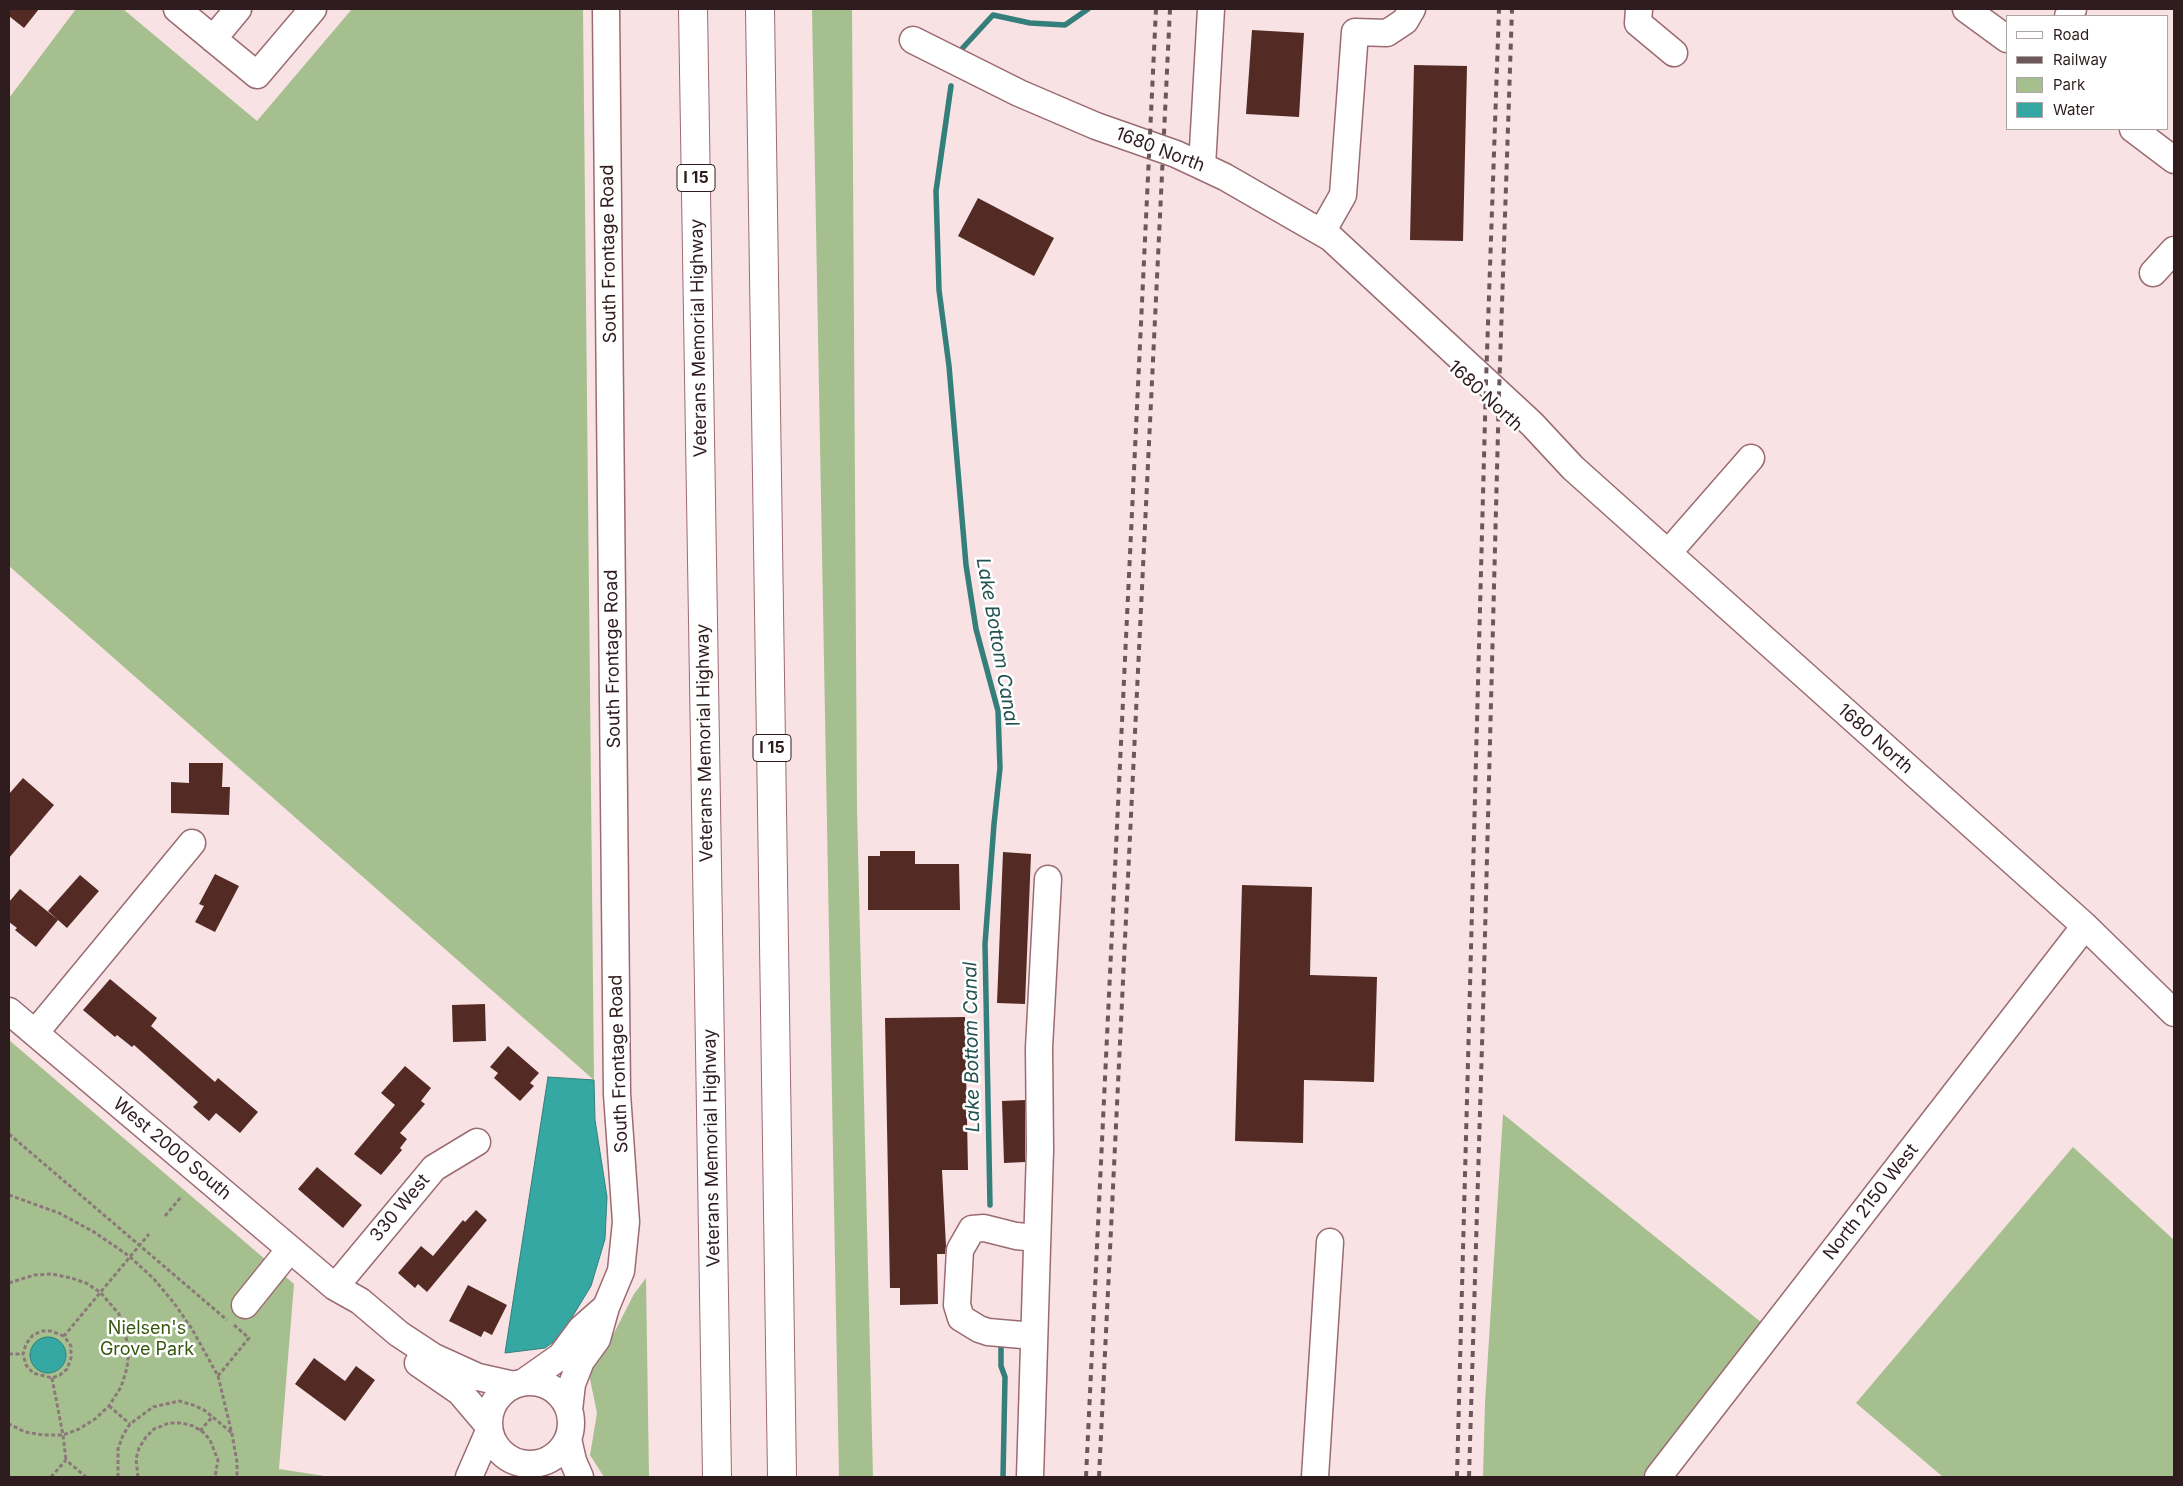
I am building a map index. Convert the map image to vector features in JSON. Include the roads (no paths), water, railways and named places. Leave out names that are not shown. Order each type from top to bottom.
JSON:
[{"type":"highway","name":"Veterans Memorial Highway","points":[[694,9],[717,1477]]},
{"type":"highway","name":"I 15","points":[[760,9],[782,1477]]},
{"type":"street","points":[[177,9],[257,76],[313,9]]},
{"type":"street","points":[[213,39],[238,9]]},
{"type":"street","name":"South Frontage Road","points":[[569,1410],[572,1384],[581,1361],[597,1339],[606,1307],[621,1271],[626,1222],[616,1094],[606,9]]},
{"type":"street","points":[[1202,166],[1211,9]]},
{"type":"street","points":[[1322,232],[1343,195],[1355,32],[1387,33],[1406,21],[1412,9]]},
{"type":"street","points":[[1966,9],[2006,38]]},
{"type":"street","points":[[1639,16],[1674,53]]},
{"type":"street","name":"1680 North","points":[[913,40],[1019,93],[1096,126],[1176,154],[1202,166],[1262,197],[1322,232],[1340,245],[1387,291],[1411,324],[1429,344],[1537,445],[1553,458],[1573,468],[2172,1006]]},
{"type":"street","points":[[2134,130],[2174,160]]},
{"type":"street","points":[[2153,273],[2174,250]]},
{"type":"street","points":[[1668,553],[1751,458]]},
{"type":"street","points":[[35,1033],[192,843]]},
{"type":"street","points":[[1030,1477],[1040,1150],[1039,1048],[1048,879]]},
{"type":"street","name":"North 2150 West","points":[[1658,1477],[2084,926]]},
{"type":"street","name":"West 2000 South","points":[[9,1011],[335,1287],[360,1301],[399,1334],[434,1357],[478,1377],[519,1383]]},
{"type":"street","name":"330 West","points":[[335,1287],[434,1168],[477,1142]]},
{"type":"street","points":[[1034,1336],[988,1332],[979,1329],[961,1318],[957,1305],[960,1250],[972,1229],[984,1228],[1016,1236],[1036,1238]]},
{"type":"street","points":[[1316,1477],[1330,1242]]},
{"type":"street","points":[[245,1304],[290,1249]]},
{"type":"street","name":"West 2000 South","points":[[335,1287],[350,1314],[389,1346],[460,1392],[489,1428]]},
{"type":"street","name":"South Frontage Road","points":[[519,1383],[561,1356],[581,1330],[606,1307]]},
{"type":"street","points":[[533,1382],[551,1388],[559,1394],[569,1410],[571,1430],[568,1439],[555,1456],[529,1471],[501,1454],[493,1443],[489,1428],[490,1412],[495,1401],[503,1391],[519,1383],[533,1382]]},
{"type":"street","points":[[469,1477],[489,1428]]},
{"type":"street","points":[[568,1439],[573,1460],[580,1477]]},
{"type":"water","points":[[548,1077],[594,1080],[595,1120],[607,1197],[605,1239],[591,1286],[560,1337],[545,1348],[505,1353]]},
{"type":"water","points":[[48,1337],[55,1338],[61,1342],[65,1348],[65,1362],[61,1368],[55,1372],[48,1373],[41,1372],[35,1368],[31,1362],[30,1355],[31,1348],[35,1342],[41,1338]]},
{"type":"waterway","name":"Lake Bottom Canal","points":[[959,52],[993,15],[1030,23],[1065,25],[1088,9]]},
{"type":"waterway","name":"Lake Bottom Canal","points":[[951,86],[936,191],[939,290],[949,366],[966,565],[976,629],[998,711],[1000,768],[985,944],[990,1205]]},
{"type":"waterway","name":"Lake Bottom Canal","points":[[1001,1345],[1001,1366],[1005,1377],[1003,1477]]},
{"type":"railway","points":[[1086,1477],[1156,9]]},
{"type":"railway","points":[[1099,1477],[1170,9]]},
{"type":"railway","points":[[1457,1477],[1486,382],[1499,9]]},
{"type":"railway","points":[[1469,1477],[1499,393],[1512,9]]},
{"type":"park label","name":"Nielsen's Grove Park","points":[[147,1339]]}]
